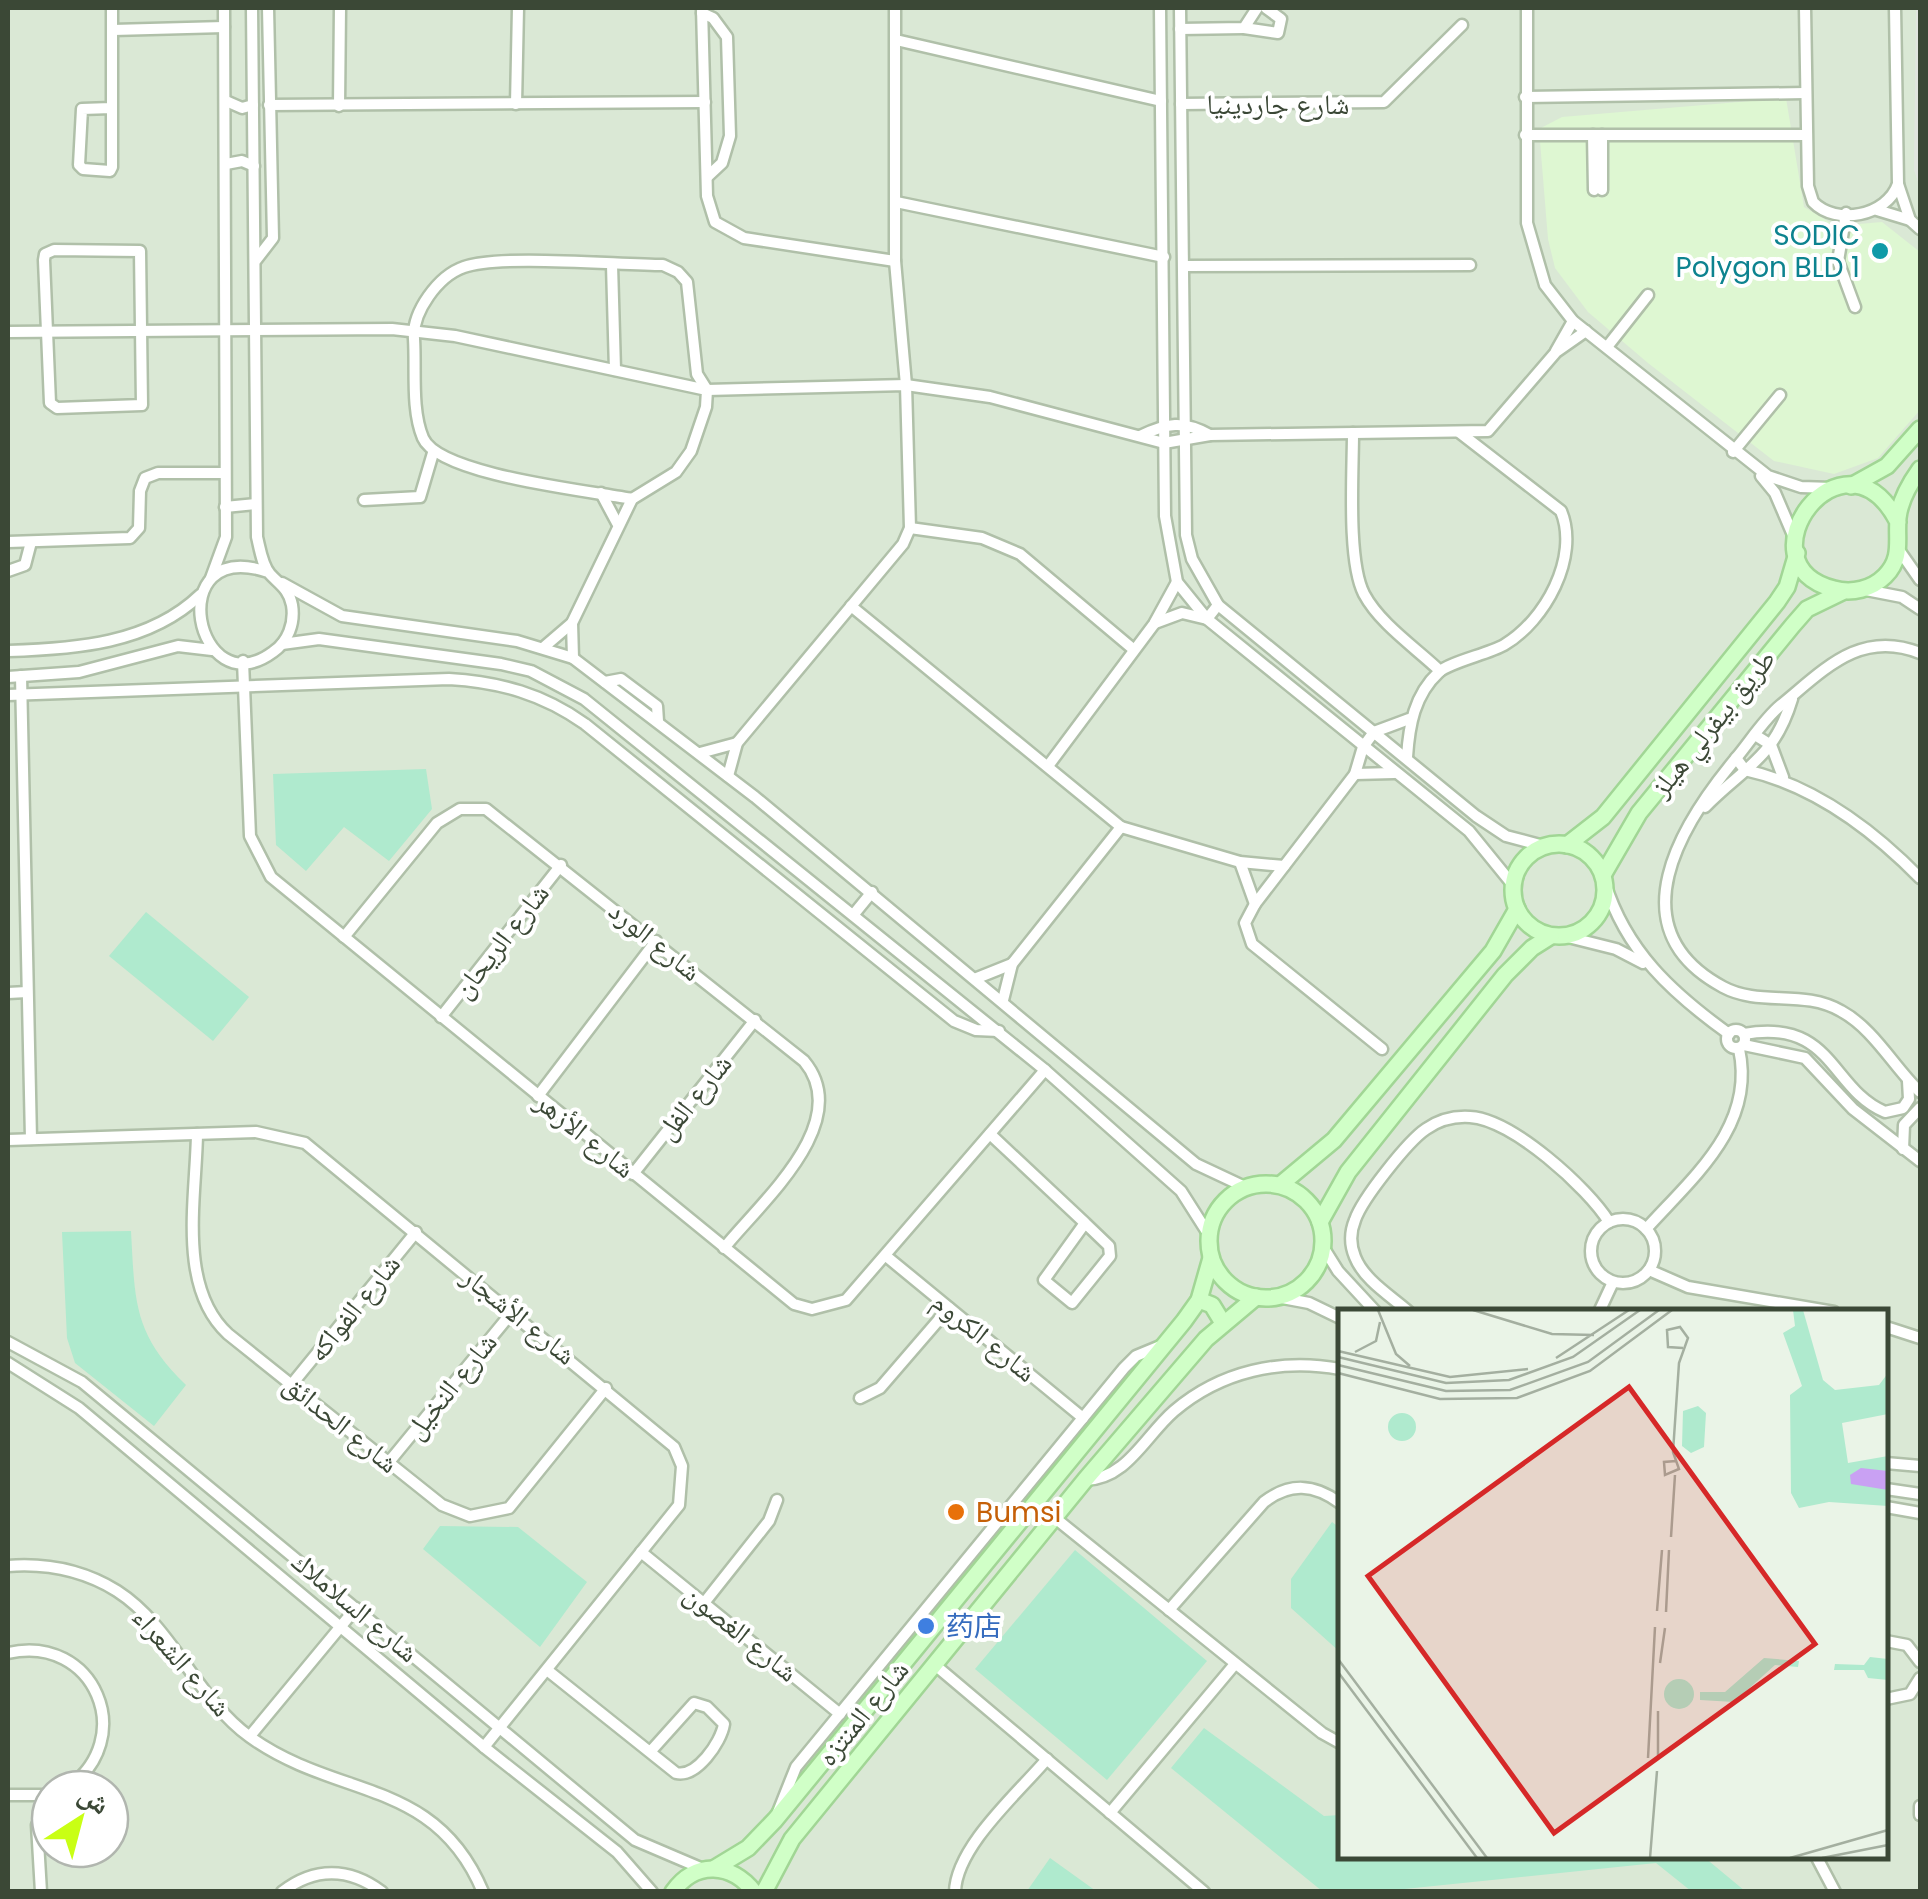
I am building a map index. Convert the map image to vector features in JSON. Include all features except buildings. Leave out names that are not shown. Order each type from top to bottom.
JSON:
[{"type":"street","points":[[111,108],[82,109],[79,164],[83,170],[112,169],[112,8]]},
{"type":"street","points":[[216,651],[198,623],[207,586],[224,554],[227,330],[224,8]]},
{"type":"street","points":[[252,8],[256,504],[257,537],[268,572]]},
{"type":"street","points":[[256,260],[273,238],[268,8]]},
{"type":"street","points":[[338,106],[340,8]]},
{"type":"street","points":[[516,104],[518,8]]},
{"type":"street","points":[[728,776],[737,743],[903,544],[910,528],[906,385],[895,260],[895,8]]},
{"type":"street","points":[[1160,8],[1165,516],[1177,582],[1206,619],[1480,841],[1513,885],[1517,909],[1525,922],[1557,936],[1616,948],[1648,965],[1729,1034],[1729,1045],[1764,1030],[1798,1038],[1826,1055],[1876,1109],[1911,1111]]},
{"type":"street","points":[[1180,8],[1188,440],[1186,536],[1192,559],[1218,605],[1488,826],[1544,846],[1567,844],[1590,855],[1604,879],[1614,912],[1648,965]]},
{"type":"street","points":[[1244,28],[1258,8]]},
{"type":"street","points":[[1180,29],[1244,28],[1270,34],[1280,30],[1281,19],[1266,8]]},
{"type":"street","points":[[1526,8],[1525,135],[1530,241],[1545,285],[1573,321],[1768,483],[1814,580],[1852,591],[1902,597],[1920,609]]},
{"type":"street","points":[[1805,8],[1809,194],[1827,212],[1876,210],[1910,220],[1920,229]]},
{"type":"street","points":[[1895,8],[1898,184],[1910,220]]},
{"type":"street","points":[[702,10],[709,211],[726,232],[744,238],[895,260]]},
{"type":"street","points":[[702,10],[727,37],[729,100],[728,150],[707,177]]},
{"type":"street","name":"شارع جاردينيا","points":[[1181,104],[1384,102],[1462,25]]},
{"type":"street","points":[[113,30],[224,27]]},
{"type":"street","points":[[896,40],[1161,102]]},
{"type":"street","points":[[1525,97],[1805,93]]},
{"type":"street","points":[[226,101],[242,108],[254,105]]},
{"type":"street","points":[[270,105],[705,102]]},
{"type":"street","points":[[1525,135],[1806,135]]},
{"type":"street","points":[[1597,135],[1598,190]]},
{"type":"street","points":[[226,164],[242,161],[254,166]]},
{"type":"street","points":[[1164,179],[1182,181]]},
{"type":"street","points":[[1876,210],[1890,200],[1898,184]]},
{"type":"street","points":[[896,202],[1164,258]]},
{"type":"street","points":[[1846,214],[1838,261],[1855,308]]},
{"type":"street","points":[[135,250],[142,255],[142,405],[57,408],[50,403],[46,332],[45,254],[135,250]]},
{"type":"street","points":[[573,658],[572,623],[616,523],[632,499],[664,482],[683,462],[704,417],[707,390],[697,374],[683,276],[663,265],[483,262],[463,267],[431,294],[414,331],[419,420],[423,439],[433,452],[471,469],[632,499]]},
{"type":"street","points":[[612,265],[615,370]]},
{"type":"street","points":[[1185,266],[1470,265]]},
{"type":"street","points":[[1607,347],[1648,295]]},
{"type":"street","points":[[8,332],[414,331],[707,390],[906,385],[990,397],[1164,443],[1210,435],[1488,431],[1556,352],[1573,321]]},
{"type":"street","points":[[1556,352],[1586,331]]},
{"type":"street","points":[[1734,451],[1780,395]]},
{"type":"street","points":[[1139,436],[1165,424],[1187,423],[1210,435]]},
{"type":"street","points":[[1734,451],[1776,480],[1801,487],[1850,486],[1887,466],[1920,429]]},
{"type":"street","points":[[1488,431],[1496,458]]},
{"type":"street","points":[[1407,757],[1408,719],[1440,670],[1508,643],[1546,600],[1566,554],[1568,528],[1561,511],[1459,432]]},
{"type":"street","points":[[1353,433],[1353,516],[1360,584],[1378,613],[1440,670]]},
{"type":"street","points":[[364,500],[420,496],[433,452]]},
{"type":"street","points":[[1852,591],[1885,576],[1899,550],[1898,522],[1904,496],[1920,469]]},
{"type":"street","points":[[8,542],[130,538],[139,528],[140,491],[145,478],[158,473],[225,473]]},
{"type":"street","points":[[1850,486],[1880,497],[1898,522]]},
{"type":"street","points":[[1796,546],[1805,506],[1833,488]]},
{"type":"street","points":[[601,493],[616,523]]},
{"type":"street","points":[[224,507],[256,504]]},
{"type":"street","points":[[910,528],[1002,544],[1133,649]]},
{"type":"street","points":[[8,571],[25,565],[31,542]]},
{"type":"street","name":"طريق بيفرلي هيلز","points":[[1567,844],[1603,817],[1778,602],[1796,546]]},
{"type":"street","points":[[1899,550],[1920,580]]},
{"type":"street","points":[[8,650],[62,648],[126,636],[170,617],[237,567],[268,572],[311,603],[342,616],[544,646],[573,658],[700,753],[872,892],[1196,1164],[1246,1187],[1280,1185],[1304,1198],[1320,1222],[1323,1247],[1338,1271],[1373,1309]]},
{"type":"street","points":[[1048,766],[1154,624],[1177,582]]},
{"type":"street","points":[[282,583],[292,607],[282,644]]},
{"type":"street","name":"طريق بيفرلي هيلز","points":[[1604,879],[1638,814],[1793,624],[1807,609],[1852,591]]},
{"type":"street","points":[[1206,619],[1218,605]]},
{"type":"street","points":[[851,606],[1122,827],[1240,862],[1284,866]]},
{"type":"street","points":[[1154,624],[1182,613],[1206,619]]},
{"type":"street","points":[[544,646],[572,623]]},
{"type":"street","points":[[8,677],[90,670],[178,646],[216,651],[243,662],[265,657],[282,644],[319,639],[502,664],[558,683],[999,1031],[1181,1191],[1209,1236],[1211,1258],[1236,1290],[1256,1297],[1309,1304],[1338,1317]]},
{"type":"street","points":[[1920,653],[1904,647],[1856,649],[1818,670],[1736,758],[1676,842],[1666,869],[1664,898],[1670,926],[1682,952],[1702,973],[1726,989],[1754,998],[1804,997],[1842,1011],[1873,1036],[1920,1092]]},
{"type":"street","name":"شارع الأزهر","points":[[243,662],[250,836],[254,852],[270,877],[794,1304],[812,1309],[846,1300],[1044,1070]]},
{"type":"street","points":[[21,676],[31,1140]]},
{"type":"street","points":[[8,696],[449,678],[510,686],[539,696],[599,736],[954,1020],[976,1030],[999,1031]]},
{"type":"street","points":[[1694,818],[1750,772],[1770,745],[1792,698]]},
{"type":"street","points":[[1382,1049],[1252,944],[1245,922],[1355,774],[1363,747],[1374,732],[1408,719]]},
{"type":"street","points":[[1755,735],[1770,745],[1784,778]]},
{"type":"street","points":[[700,753],[737,743]]},
{"type":"street","points":[[1736,758],[1750,772],[1784,778],[1858,823],[1920,878]]},
{"type":"street","points":[[1355,774],[1394,773]]},
{"type":"street","name":"شارع الورد","points":[[344,937],[437,822],[460,809],[473,807],[498,814],[755,1020],[811,1068],[822,1107],[813,1136],[724,1248]]},
{"type":"street","points":[[1003,1000],[1012,964],[1122,827]]},
{"type":"street","points":[[1513,885],[1523,861],[1544,846]]},
{"type":"street","points":[[1240,862],[1255,904]]},
{"type":"street","name":"شارع الريحان","points":[[441,1017],[561,865]]},
{"type":"street","points":[[1320,1222],[1348,1172],[1506,975],[1532,948],[1591,924],[1600,912],[1604,879]]},
{"type":"street","points":[[854,914],[872,892]]},
{"type":"street","points":[[1280,1185],[1334,1140],[1483,963],[1517,909]]},
{"type":"street","points":[[538,1096],[656,942]]},
{"type":"street","points":[[977,978],[1012,964]]},
{"type":"street","points":[[8,993],[28,992]]},
{"type":"street","name":"شارع الفل","points":[[632,1174],[755,1020]]},
{"type":"street","points":[[1742,1042],[1805,1058],[1854,1109],[1920,1161]]},
{"type":"street","points":[[1646,1229],[1729,1132],[1742,1087],[1742,1042]]},
{"type":"street","points":[[1903,1149],[1901,1137],[1911,1111],[1908,1080]]},
{"type":"street","points":[[1406,1309],[1364,1273],[1351,1245],[1352,1230],[1365,1202],[1420,1132],[1438,1122],[1468,1117],[1507,1131],[1586,1191],[1609,1222]]},
{"type":"street","name":"شارع الأشجار","points":[[8,1140],[273,1132],[305,1143],[665,1436],[682,1466],[680,1505],[484,1748]]},
{"type":"street","name":"شارع الحدائق","points":[[197,1134],[196,1270],[204,1306],[228,1334],[456,1513],[496,1514],[520,1500],[606,1388]]},
{"type":"street","points":[[990,1134],[1085,1223],[1109,1246],[1110,1256],[1072,1303],[1045,1284],[1044,1276],[1085,1223]]},
{"type":"street","points":[[1209,1236],[1224,1201],[1246,1187]]},
{"type":"street","points":[[1628,1220],[1646,1229],[1654,1245],[1649,1270],[1637,1280],[1613,1282],[1598,1271],[1591,1254],[1595,1235],[1609,1222],[1628,1220]]},
{"type":"street","name":"شارع الفواكه","points":[[292,1384],[416,1232]]},
{"type":"street","points":[[1277,1297],[1291,1293],[1313,1274],[1323,1247]]},
{"type":"street","name":"شارع الكروم","points":[[886,1256],[1082,1418]]},
{"type":"street","name":"شارع المنتزه","points":[[673,1892],[687,1876],[710,1869],[748,1848],[775,1820],[1166,1344],[1198,1300],[1211,1258]]},
{"type":"street","points":[[1649,1270],[1688,1287],[1816,1309]]},
{"type":"street","points":[[1601,1309],[1613,1282]]},
{"type":"street","name":"شارع المنتزه","points":[[764,1892],[786,1847],[1085,1480],[1224,1322],[1256,1297]]},
{"type":"street","points":[[1198,1300],[1212,1305],[1224,1322]]},
{"type":"street","points":[[860,1398],[880,1388],[949,1308]]},
{"type":"street","name":"شارع النخيل","points":[[389,1462],[512,1311]]},
{"type":"street","points":[[1888,1328],[1920,1338]]},
{"type":"street","name":"شارع السلاملاك","points":[[8,1342],[82,1382],[635,1840],[710,1869]]},
{"type":"street","points":[[775,1820],[796,1767],[1082,1418],[1136,1356],[1166,1344]]},
{"type":"street","name":"شارع السلاملاك","points":[[8,1363],[80,1408],[484,1748],[616,1852],[652,1892]]},
{"type":"street","points":[[1066,1464],[1085,1480],[1111,1475],[1173,1412],[1220,1382],[1268,1366],[1338,1369]]},
{"type":"street","points":[[1888,1463],[1920,1466]]},
{"type":"street","points":[[1169,1610],[1279,1490],[1314,1488],[1338,1502]]},
{"type":"street","points":[[1888,1488],[1920,1494]]},
{"type":"street","points":[[704,1603],[769,1522],[777,1500]]},
{"type":"street","points":[[1888,1507],[1920,1513]]},
{"type":"street","points":[[1056,1518],[1338,1742]]},
{"type":"street","name":"شارع الغصون","points":[[642,1552],[840,1714]]},
{"type":"street","name":"شارع الشعراء","points":[[8,1566],[72,1571],[119,1593],[163,1636],[204,1692],[250,1736],[287,1760],[411,1806],[454,1842],[484,1892]]},
{"type":"street","points":[[250,1736],[356,1608]]},
{"type":"street","points":[[1888,1641],[1908,1645],[1920,1662]]},
{"type":"street","points":[[8,1653],[42,1650],[61,1656],[94,1686],[104,1723],[102,1742],[88,1769]]},
{"type":"street","points":[[1110,1813],[1236,1664]]},
{"type":"street","points":[[935,1665],[1204,1892]]},
{"type":"street","points":[[546,1670],[676,1773],[688,1774],[721,1736],[724,1724],[707,1707],[694,1704],[650,1752]]},
{"type":"street","points":[[1888,1699],[1910,1694],[1920,1678]]},
{"type":"street","points":[[878,1696],[899,1712]]},
{"type":"street","points":[[955,1892],[960,1864],[1048,1760]]},
{"type":"street","points":[[13,1797],[30,1816]]},
{"type":"street","points":[[1920,1806],[1920,1814]]},
{"type":"street","points":[[1818,1859],[1834,1892]]},
{"type":"street","points":[[710,1869],[744,1879],[754,1892]]},
{"type":"street","points":[[282,1892],[311,1875],[327,1872],[362,1879],[382,1892]]},
{"type":"shaded area","points":[[8,8],[1920,8],[1920,1891],[8,1891]]},
{"type":"shaded area","points":[[1916,8],[1920,8],[1920,188],[1914,170]]},
{"type":"shaded area","points":[[1786,98],[1804,207],[1836,226],[1882,222],[1920,252],[1920,410],[1878,458],[1834,474],[1774,461],[1648,363],[1588,312],[1555,268],[1548,239],[1539,129],[1562,117]]},
{"type":"shaded area","points":[[426,769],[432,809],[389,861],[344,827],[306,871],[276,845],[273,774]]},
{"type":"shaded area","points":[[146,912],[249,997],[213,1041],[109,956]]},
{"type":"shaded area","points":[[131,1231],[136,1297],[146,1332],[186,1385],[154,1426],[75,1363],[67,1338],[62,1232]]},
{"type":"shaded area","points":[[1332,1522],[1338,1526],[1338,1650],[1291,1608],[1291,1579]]},
{"type":"shaded area","points":[[440,1526],[518,1527],[587,1582],[540,1647],[423,1549]]},
{"type":"shaded area","points":[[1075,1550],[1207,1661],[1107,1780],[975,1669]]},
{"type":"shaded area","points":[[1204,1728],[1324,1816],[1338,1815],[1338,1859],[1706,1859],[1745,1891],[1691,1891],[1656,1863],[1385,1891],[1322,1891],[1171,1768]]},
{"type":"shaded area","points":[[1050,1858],[1096,1891],[1027,1891]]},
{"type":"place","name":"SODIC Polygon BLD 1","points":[[1880,251]]},
{"type":"place","name":"Bumsi","points":[[956,1512]]},
{"type":"place","name":"药店","points":[[926,1626]]}]
